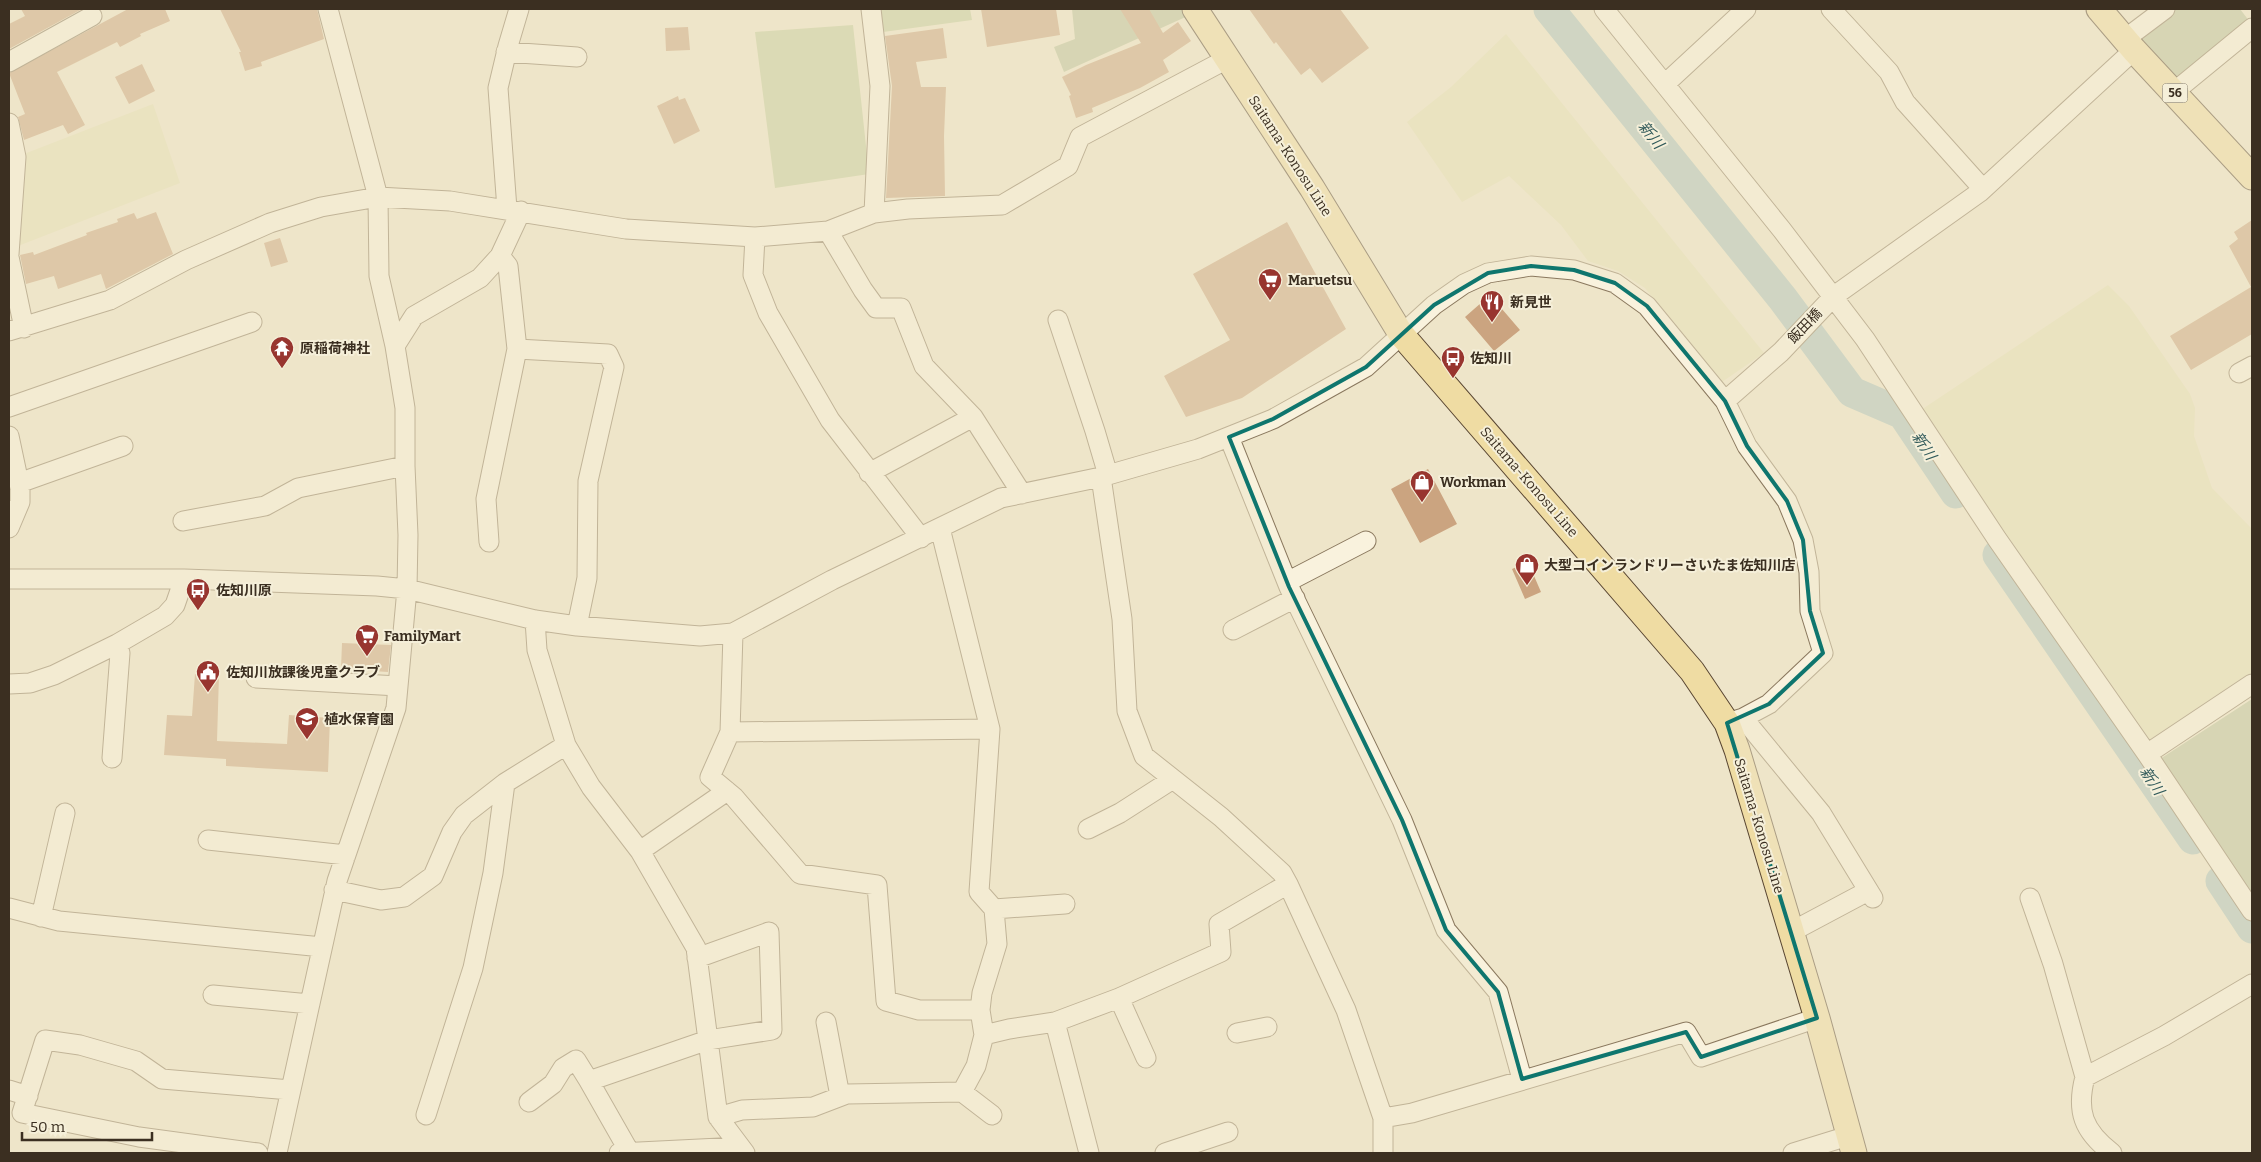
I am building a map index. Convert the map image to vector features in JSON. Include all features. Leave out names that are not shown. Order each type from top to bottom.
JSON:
[{"type":"main road","name":"Saitama-Konosu Line","points":[[1195,9],[1312,188],[1401,334],[1735,720],[1791,932],[1817,1018],[1851,1145]]},
{"type":"main road","name":"56","points":[[2099,9],[2129,45],[2252,177]]},
{"type":"street","points":[[277,1153],[334,890],[396,708],[407,589],[408,535],[404,466],[405,408],[395,346],[379,276],[378,197],[328,9]]},
{"type":"street","points":[[395,346],[414,316],[480,278],[500,256],[514,210],[498,88],[506,52],[519,9]]},
{"type":"street","points":[[871,9],[880,86],[874,213]]},
{"type":"street","points":[[1665,84],[1746,9]]},
{"type":"street","points":[[1831,9],[1889,72],[1905,102],[1983,189]]},
{"type":"street","name":"飯田橋","points":[[1725,400],[1781,352],[1832,298],[1983,189],[2165,9]]},
{"type":"street","points":[[1609,11],[1865,340],[1997,539],[2147,754],[2252,911]]},
{"type":"street","points":[[9,62],[92,16]]},
{"type":"street","points":[[2174,92],[2252,28]]},
{"type":"street","points":[[506,52],[577,57]]},
{"type":"street","points":[[9,124],[16,157],[11,185],[9,248],[16,329],[110,300],[186,260],[270,223],[321,207],[378,197],[450,201],[626,229],[755,237],[828,231],[874,213],[908,209],[1002,206],[1068,166],[1080,137],[1227,59]]},
{"type":"street","points":[[828,231],[863,290],[876,308],[901,308],[924,366],[973,417],[1022,494]]},
{"type":"street","points":[[755,237],[753,275],[768,313],[830,420],[920,538]]},
{"type":"street","points":[[489,542],[486,499],[517,349],[508,266],[500,256]]},
{"type":"street","points":[[9,579],[184,579],[377,586],[407,589],[535,620],[577,626],[700,636],[733,632],[832,580],[1001,498],[1104,476],[1198,449],[1273,419],[1366,367],[1434,305],[1464,284],[1488,273],[1531,266],[1574,270],[1615,283],[1647,306],[1725,400],[1747,446],[1787,501],[1803,540],[1809,572],[1810,611],[1823,653],[1769,704],[1735,720],[1821,813],[1870,895],[1791,932]]},
{"type":"street","points":[[1058,320],[1095,432],[1104,476],[1122,619],[1127,712],[1144,756],[1221,817],[1282,873],[1346,1010],[1383,1118],[1383,1153]]},
{"type":"street","points":[[9,406],[252,322]]},
{"type":"street","points":[[517,349],[608,354],[614,366],[588,481],[587,578],[577,626]]},
{"type":"street","points":[[869,472],[973,417]]},
{"type":"street","points":[[9,436],[19,483],[20,502],[9,528]]},
{"type":"street","points":[[1229,437],[1291,590],[1402,820],[1446,930],[1498,992],[1522,1079]]},
{"type":"street","points":[[19,483],[123,446]]},
{"type":"street","points":[[183,521],[265,506],[298,488],[404,466]]},
{"type":"street","points":[[940,528],[990,728],[979,892],[994,909],[997,944],[982,993],[980,1010],[984,1035],[976,1066],[962,1092]]},
{"type":"street","points":[[1233,630],[1366,541]]},
{"type":"street","points":[[9,684],[30,683],[54,675],[117,644],[170,612],[175,605],[184,579]]},
{"type":"street","points":[[535,620],[537,650],[566,745],[592,787],[640,852],[696,948],[718,1117],[743,1150]]},
{"type":"street","points":[[733,632],[730,732],[710,777],[727,791],[800,874],[877,885],[886,1001],[919,1010],[980,1010]]},
{"type":"street","points":[[112,758],[120,653],[117,644]]},
{"type":"street","points":[[256,678],[398,686]]},
{"type":"street","points":[[2147,754],[2252,684]]},
{"type":"street","points":[[730,732],[990,728]]},
{"type":"street","points":[[334,890],[381,900],[404,897],[433,876],[452,832],[464,815],[505,783],[566,745]]},
{"type":"street","points":[[1088,829],[1120,813],[1173,779]]},
{"type":"street","points":[[426,1115],[473,968],[494,873],[505,783]]},
{"type":"street","points":[[640,852],[727,791]]},
{"type":"street","points":[[42,917],[65,813]]},
{"type":"street","points":[[208,840],[346,855]]},
{"type":"street","points":[[984,1035],[1055,1022],[1119,998],[1221,952],[1220,924],[1288,884]]},
{"type":"street","points":[[2030,898],[2053,964],[2085,1076],[2080,1111],[2094,1138],[2112,1153]]},
{"type":"street","points":[[994,909],[1064,904]]},
{"type":"street","points":[[9,908],[59,921],[322,947]]},
{"type":"street","points":[[589,1081],[708,1040],[772,1030],[769,932],[697,958]]},
{"type":"street","points":[[2085,1076],[2164,1036],[2252,984]]},
{"type":"street","points":[[213,995],[310,1004]]},
{"type":"street","points":[[1119,998],[1146,1058]]},
{"type":"street","points":[[1383,1118],[1412,1113],[1686,1032],[1701,1057],[1817,1018]]},
{"type":"street","points":[[826,1022],[840,1096]]},
{"type":"street","points":[[1055,1022],[1089,1153]]},
{"type":"street","points":[[1237,1033],[1267,1027]]},
{"type":"street","points":[[258,1153],[139,1137],[22,1113],[45,1040],[80,1045],[136,1061],[162,1079],[290,1090]]},
{"type":"street","points":[[529,1102],[554,1084],[563,1068],[576,1060],[630,1153]]},
{"type":"street","points":[[9,1090],[28,1096]]},
{"type":"street","points":[[718,1117],[742,1110],[813,1106],[847,1094],[962,1092],[992,1115]]},
{"type":"street","points":[[1165,1153],[1228,1132]]},
{"type":"street","points":[[1793,1153],[1851,1145]]},
{"type":"street","points":[[616,1153],[743,1150]]},
{"type":"highlighted area","points":[[1531,266],[1574,270],[1615,283],[1647,306],[1725,401],[1747,446],[1787,501],[1803,540],[1810,611],[1823,653],[1769,704],[1727,723],[1817,1018],[1701,1057],[1686,1032],[1522,1079],[1498,992],[1446,930],[1402,820],[1289,587],[1229,437],[1273,419],[1366,367],[1434,305],[1488,273]]},
{"type":"shaded area","points":[[1506,34],[1764,353],[1719,384],[1645,288],[1618,271],[1588,261],[1561,225],[1509,176],[1462,202],[1407,122],[1451,87]]},
{"type":"shaded area","points":[[153,104],[180,183],[18,246],[24,154]]},
{"type":"shaded area","points":[[2108,285],[2129,306],[2190,394],[2195,408],[2194,436],[2212,488],[2252,529],[2252,675],[2149,744],[1921,410]]},
{"type":"green space","points":[[881,9],[970,9],[972,20],[883,32]]},
{"type":"green space","points":[[1072,9],[1186,9],[1190,15],[1064,72],[1054,47],[1075,39]]},
{"type":"green space","points":[[2177,9],[2240,9],[2250,22],[2176,81],[2137,38]]},
{"type":"green space","points":[[853,25],[869,174],[775,188],[755,32]]},
{"type":"green space","points":[[2252,699],[2252,893],[2160,759]]},
{"type":"building","points":[[21,9],[82,9],[9,49],[9,24],[25,16]]},
{"type":"building","points":[[128,9],[165,9],[170,21],[140,34],[141,36],[120,47],[117,42],[57,72],[85,125],[68,134],[63,125],[24,140],[18,117],[25,114],[9,73]]},
{"type":"building","points":[[220,9],[317,9],[324,39],[261,62],[262,66],[245,71],[239,52],[241,52]]},
{"type":"building","points":[[981,9],[1056,9],[1060,35],[987,47]]},
{"type":"building","points":[[1120,9],[1149,9],[1163,33],[1178,22],[1191,41],[1163,60],[1169,72],[1140,88],[1092,108],[1093,112],[1076,118],[1069,96],[1071,95],[1062,77],[1086,65],[1141,43]]},
{"type":"building","points":[[1249,9],[1340,9],[1369,48],[1322,83],[1310,68],[1301,75],[1276,42],[1274,44]]},
{"type":"building","points":[[688,27],[690,50],[666,51],[665,28]]},
{"type":"building","points":[[943,28],[947,58],[916,62],[921,87],[946,87],[944,136],[945,196],[886,198],[892,86],[885,36]]},
{"type":"building","points":[[142,64],[155,91],[129,104],[115,77]]},
{"type":"building","points":[[678,96],[679,100],[685,98],[700,131],[674,144],[657,106]]},
{"type":"building","points":[[156,212],[173,254],[106,289],[101,274],[58,289],[54,276],[26,284],[20,255],[33,252],[34,255],[118,222],[117,219],[134,213],[137,219]]},
{"type":"building","points":[[2252,220],[2252,334],[2191,370],[2170,336],[2251,287],[2229,246],[2238,239],[2234,232]]},
{"type":"building","name":"Maruetsu","points":[[1287,222],[1346,329],[1242,398],[1186,417],[1164,376],[1230,340],[1193,274]]},
{"type":"building","points":[[280,238],[288,262],[271,267],[264,243]]},
{"type":"building","name":"新見世","points":[[1490,295],[1520,330],[1494,351],[1465,317]]},
{"type":"building","points":[[1428,469],[1457,524],[1420,543],[1391,489]]},
{"type":"building","points":[[1528,562],[1541,592],[1525,599],[1512,569]]},
{"type":"building","name":"FamilyMart","points":[[342,643],[391,645],[388,672],[341,669]]},
{"type":"building","points":[[195,674],[219,675],[217,741],[287,744],[289,715],[330,718],[328,772],[226,766],[226,759],[164,755],[167,715],[192,716]]},
{"type":"waterway","name":"新川","points":[[1549,9],[1783,299],[1852,392],[1903,414],[1956,493]]},
{"type":"waterway","name":"新川","points":[[1998,555],[2193,839]]},
{"type":"waterway","name":"新川","points":[[2221,881],[2252,928]]},
{"type":"place","name":"Maruetsu","points":[[1270,301]]},
{"type":"place","name":"新見世","points":[[1492,323]]},
{"type":"place","name":"原稲荷神社","points":[[282,369]]},
{"type":"place","name":"佐知川","points":[[1453,379]]},
{"type":"place","name":"Workman","points":[[1422,503]]},
{"type":"place","name":"大型コインランドリーさいたま佐知川店","points":[[1527,586]]},
{"type":"place","name":"佐知川原","points":[[198,611]]},
{"type":"place","name":"FamilyMart","points":[[367,657]]},
{"type":"place","name":"佐知川放課後児童クラブ","points":[[208,693]]},
{"type":"place","name":"植水保育園","points":[[307,740]]}]
